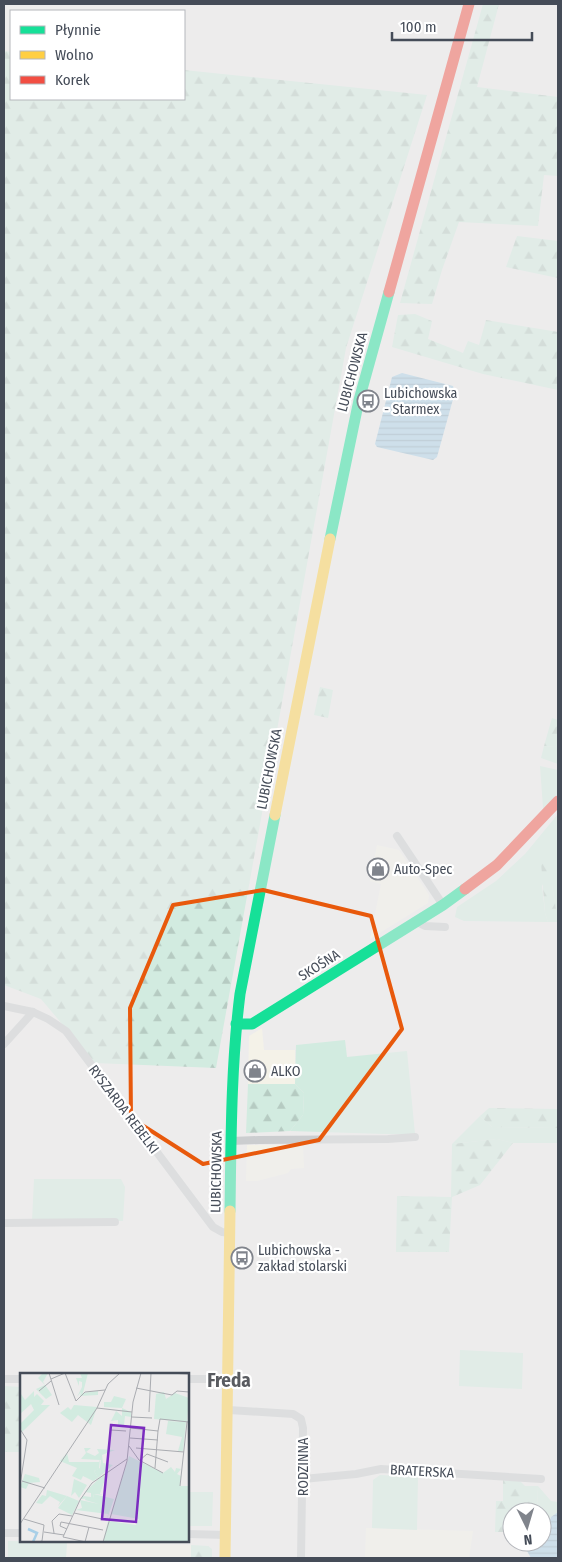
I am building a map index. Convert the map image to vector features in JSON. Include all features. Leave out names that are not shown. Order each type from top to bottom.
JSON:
[{"type":"street","name":"LUBICHOWSKA","points":[[225,1558],[229,1410],[232,1082],[240,994],[324,565],[359,400],[470,4]]},
{"type":"street","name":"SKOŚNA","points":[[236,1024],[252,1024],[442,905],[496,865],[558,801]]},
{"type":"street","points":[[397,836],[442,905]]},
{"type":"street","points":[[415,921],[424,926],[446,927]]},
{"type":"street","name":"RYSZARDA REBELKI","points":[[4,1006],[33,1012],[66,1031],[214,1227],[222,1232],[230,1233]]},
{"type":"street","points":[[4,1044],[33,1012]]},
{"type":"street","points":[[231,1141],[415,1137]]},
{"type":"street","points":[[4,1223],[115,1222]]},
{"type":"street","points":[[4,1378],[20,1379]]},
{"type":"street","points":[[189,1379],[229,1379]]},
{"type":"street","name":"RODZINNA","points":[[229,1410],[293,1414],[300,1419],[303,1428],[302,1558]]},
{"type":"street","name":"BRATERSKA","points":[[303,1479],[356,1474],[382,1469],[541,1479]]},
{"type":"street","points":[[4,1533],[20,1533]]},
{"type":"street","points":[[189,1534],[226,1535]]},
{"type":"highlighted area","points":[[263,890],[371,916],[402,1029],[319,1140],[203,1164],[131,1118],[130,1008],[173,905]]},
{"type":"shaded area","points":[[377,845],[399,850],[429,895],[428,903],[370,939],[381,884],[370,881]]},
{"type":"shaded area","points":[[262,1028],[264,1050],[295,1050],[295,1084],[248,1084],[249,1036]]},
{"type":"shaded area","points":[[247,1145],[303,1145],[304,1168],[291,1169],[288,1173],[257,1181],[246,1181]]},
{"type":"shaded area","points":[[366,1528],[473,1531],[469,1558],[365,1558]]},
{"type":"shaded area","points":[[67,1542],[191,1545],[191,1558],[66,1558]]},
{"type":"green space","points":[[483,4],[499,4],[477,87],[558,97],[558,176],[544,175],[538,226],[459,222],[432,304],[400,303]]},
{"type":"green space","points":[[4,51],[10,52],[10,100],[185,100],[185,70],[427,95],[346,348],[216,1068],[95,1063],[41,999],[4,985]]},
{"type":"green space","points":[[517,236],[558,241],[558,278],[506,267]]},
{"type":"green space","points":[[415,314],[432,321],[428,339],[463,353],[468,341],[479,345],[486,320],[558,332],[558,390],[483,374],[392,347],[398,315]]},
{"type":"green space","points":[[320,687],[333,690],[328,718],[314,715]]},
{"type":"green space","points":[[552,718],[558,720],[558,743],[555,747],[544,746]]},
{"type":"green space","points":[[558,743],[558,764],[541,758],[544,746],[555,747]]},
{"type":"green space","points":[[540,766],[558,770],[558,793],[544,810],[543,808]]},
{"type":"green space","points":[[558,814],[558,909],[556,910],[552,885],[552,864],[542,886],[548,922],[464,921],[455,917],[457,907],[496,881],[525,854]]},
{"type":"green space","points":[[548,856],[552,864],[552,885],[556,909],[558,909],[558,922],[548,922],[545,913],[541,862]]},
{"type":"green space","points":[[345,1040],[347,1057],[407,1051],[415,1134],[290,1131],[303,1115],[304,1093],[295,1084],[296,1045]]},
{"type":"green space","points":[[248,1084],[295,1084],[304,1093],[303,1115],[290,1131],[246,1133]]},
{"type":"green space","points":[[489,1108],[558,1109],[558,1128],[492,1127],[480,1116]]},
{"type":"green space","points":[[480,1116],[492,1127],[558,1128],[558,1143],[513,1143],[497,1139],[452,1144]]},
{"type":"green space","points":[[497,1139],[513,1143],[480,1185],[452,1197],[449,1252],[396,1252],[397,1196],[451,1197],[452,1144]]},
{"type":"green space","points":[[34,1179],[121,1179],[125,1187],[123,1221],[32,1221]]},
{"type":"green space","points":[[460,1350],[523,1353],[522,1389],[459,1386]]},
{"type":"green space","points":[[4,1386],[20,1387],[20,1452],[4,1452]]},
{"type":"green space","points":[[380,1475],[418,1477],[417,1530],[372,1528],[373,1480]]},
{"type":"green space","points":[[503,1480],[520,1481],[525,1486],[538,1486],[537,1502],[502,1502],[502,1532],[495,1532],[496,1501],[503,1501]]},
{"type":"green space","points":[[538,1486],[551,1501],[558,1502],[558,1512],[552,1516],[552,1502],[537,1502]]},
{"type":"green space","points":[[189,1492],[213,1492],[212,1526],[189,1526]]},
{"type":"green space","points":[[8,1541],[67,1542],[66,1558],[8,1558]]},
{"type":"green space","points":[[191,1545],[208,1546],[212,1549],[212,1558],[191,1558]]},
{"type":"water","points":[[402,373],[453,386],[455,392],[437,457],[433,460],[377,447],[375,444],[392,377]]},
{"type":"water","points":[[558,1512],[558,1558],[531,1558],[528,1552],[552,1552],[552,1516]]},
{"type":"traffic: fast","points":[[330,539],[359,400],[389,292]]},
{"type":"traffic: fast","points":[[230,1211],[233,1075],[240,994],[275,815]]},
{"type":"traffic: fast","points":[[236,1024],[252,1024],[443,905],[465,889]]},
{"type":"traffic: slow","points":[[275,815],[330,539]]},
{"type":"traffic: slow","points":[[225,1558],[230,1211]]},
{"type":"traffic: jam","points":[[389,292],[469,4]]},
{"type":"traffic: jam","points":[[465,889],[497,865],[558,801]]},
{"type":"place","name":"Lubichowska - Starmex","points":[[368,401]]},
{"type":"place","name":"Auto-Spec","points":[[378,869]]},
{"type":"place","name":"ALKO","points":[[255,1071]]},
{"type":"place","name":"Lubichowska - zakład stolarski","points":[[242,1258]]},
{"type":"district","name":"Freda","points":[[229,1380]]}]
